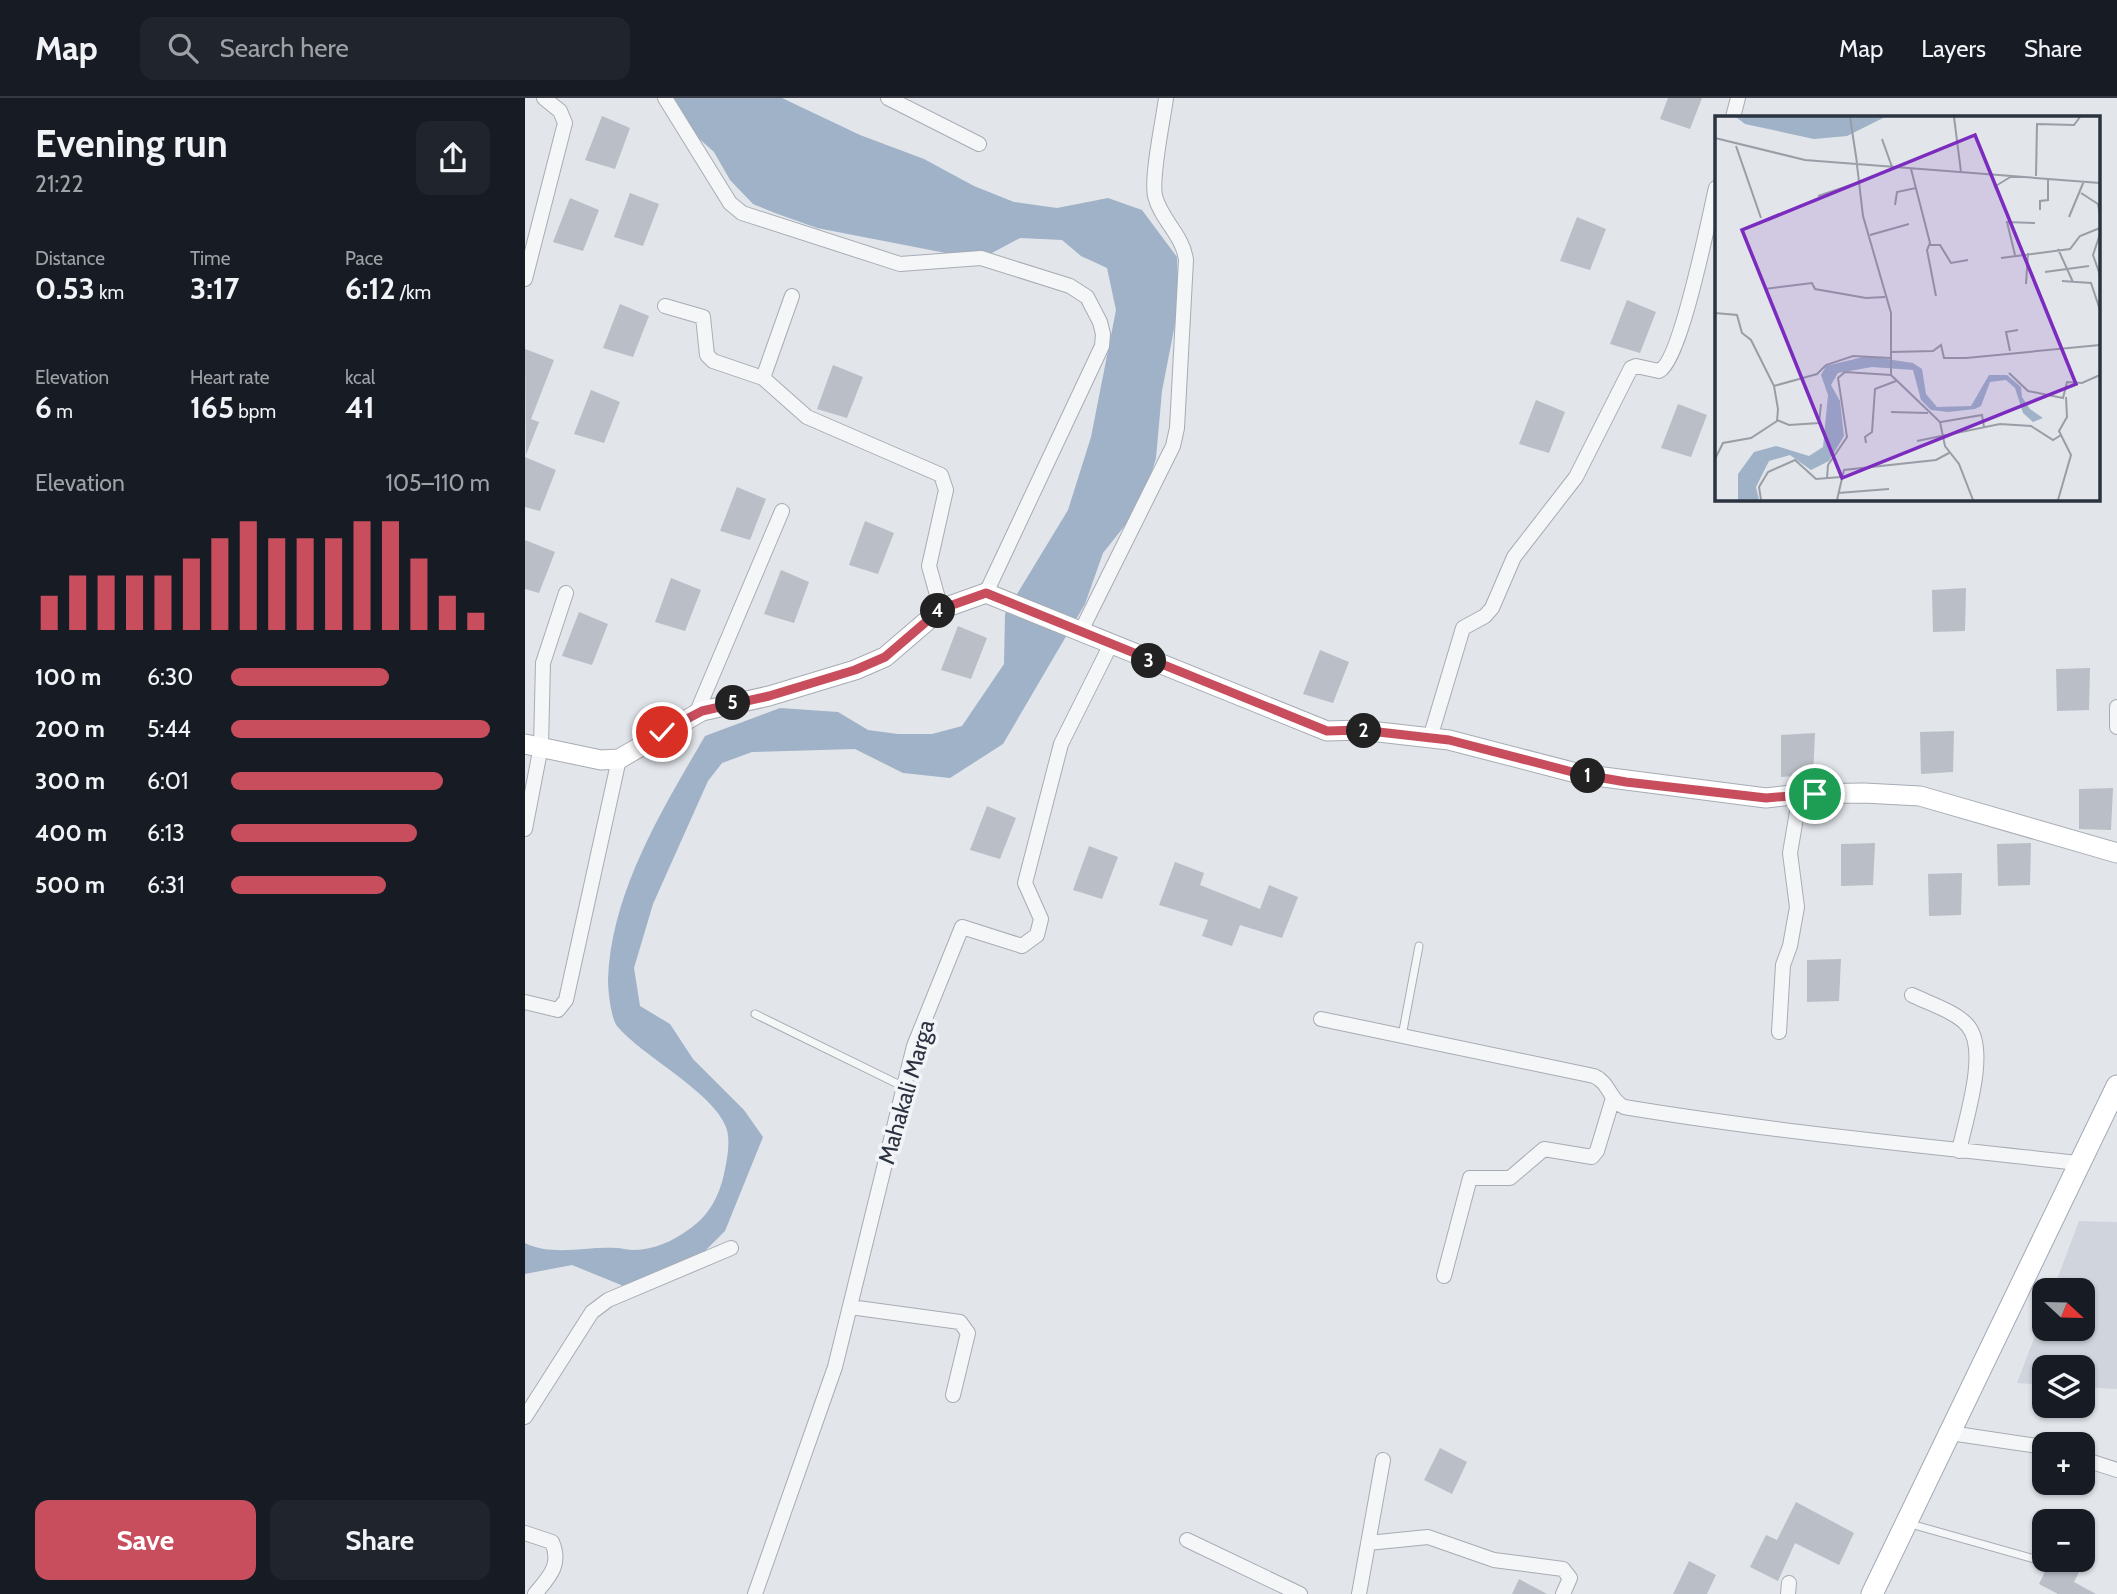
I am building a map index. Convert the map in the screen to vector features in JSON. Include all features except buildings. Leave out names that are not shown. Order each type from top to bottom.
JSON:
[{"type":"main road","points":[[533,745],[601,760],[619,759],[697,714],[724,704],[769,696],[875,662],[885,657],[941,609],[995,597],[1327,731],[1361,730],[1430,738],[1580,774],[1766,798],[1800,794],[1920,796],[2117,853]]},
{"type":"main road","points":[[1872,1594],[2117,1086]]},
{"type":"street","points":[[525,279],[565,123],[560,111],[544,98]]},
{"type":"street","points":[[664,98],[730,203],[742,213],[906,265],[987,259],[1070,286],[1087,297],[1103,334],[1102,346],[995,597]]},
{"type":"street","points":[[888,98],[979,144]]},
{"type":"street","points":[[1077,632],[1167,463],[1177,428],[1186,260],[1182,244],[1160,207],[1155,189],[1166,98]]},
{"type":"street","points":[[1733,116],[1738,98]]},
{"type":"street","points":[[1430,738],[1463,628],[1485,616],[1492,608],[1514,558],[1576,477],[1631,368],[1636,366],[1659,371],[1668,364],[1684,320],[1715,192]]},
{"type":"street","points":[[763,378],[792,296]]},
{"type":"street","points":[[666,306],[703,317],[709,359],[763,378],[807,417],[941,475],[946,490],[929,566],[941,609]]},
{"type":"street","points":[[697,714],[782,511]]},
{"type":"street","points":[[525,829],[543,663],[566,593]]},
{"type":"street","name":"Mahakali Marga","points":[[755,1594],[835,1367],[914,1046],[962,927],[1022,946],[1037,935],[1041,919],[1025,883],[1061,744],[1111,644]]},
{"type":"street","points":[[2117,707],[2117,727]]},
{"type":"street","points":[[525,1002],[558,1010],[566,1000],[619,759]]},
{"type":"street","points":[[1779,1032],[1783,965],[1790,946],[1797,907],[1789,863],[1800,794]]},
{"type":"street","points":[[1912,995],[1967,1023],[1976,1037],[1978,1057],[1959,1151]]},
{"type":"street","points":[[1321,1019],[1594,1076],[1607,1085],[1613,1098],[1624,1107],[1730,1124],[2078,1163]]},
{"type":"street","points":[[1444,1276],[1470,1178],[1510,1178],[1544,1149],[1592,1157],[1597,1151],[1613,1098]]},
{"type":"street","points":[[525,1417],[592,1312],[608,1300],[731,1248]]},
{"type":"street","points":[[850,1307],[960,1322],[965,1326],[968,1333],[953,1395]]},
{"type":"street","points":[[1950,1433],[2032,1445]]},
{"type":"street","points":[[1359,1594],[1383,1460]]},
{"type":"street","points":[[2095,1463],[2117,1470]]},
{"type":"street","points":[[525,1533],[552,1542],[556,1552],[552,1573],[535,1594]]},
{"type":"street","points":[[1369,1543],[1428,1537],[1494,1560],[1563,1569],[1570,1578],[1563,1594]]},
{"type":"street","points":[[1187,1540],[1300,1594]]},
{"type":"lane","points":[[1402,1036],[1419,946]]},
{"type":"lane","points":[[755,1014],[904,1087]]},
{"type":"lane","points":[[1907,1522],[2032,1558]]},
{"type":"shaded area","points":[[2079,1221],[2117,1222],[2117,1389],[2095,1388],[2095,1355],[2032,1355],[2032,1384],[2017,1383],[2033,1341],[2095,1341],[2095,1278],[2058,1278]]},
{"type":"water","points":[[665,98],[782,98],[860,135],[924,159],[974,186],[1014,202],[1057,208],[1108,198],[1142,210],[1177,257],[1178,283],[1175,324],[1162,391],[1156,458],[1142,504],[1103,553],[1085,604],[1003,744],[950,778],[903,773],[855,749],[752,752],[722,763],[708,781],[653,904],[634,968],[640,1006],[670,1024],[693,1059],[744,1110],[763,1137],[725,1231],[695,1261],[626,1287],[572,1265],[525,1274],[525,1243],[549,1250],[641,1250],[658,1246],[681,1235],[701,1219],[712,1206],[722,1182],[728,1138],[726,1127],[718,1114],[707,1100],[617,1026],[610,1004],[608,980],[618,915],[656,823],[705,736],[780,708],[838,712],[868,730],[898,734],[932,734],[962,726],[1004,664],[1005,614],[1068,510],[1091,437],[1116,310],[1107,268],[1081,256],[1062,240],[1020,238],[990,254],[956,255],[817,228],[753,204],[730,180],[714,152],[687,128]]},
{"type":"route","points":[[662,732],[702,711],[769,696],[855,670],[885,657],[941,609],[986,593],[1073,631],[1327,731],[1361,730],[1449,740],[1580,774],[1626,782],[1766,798],[1815,794]]}]
